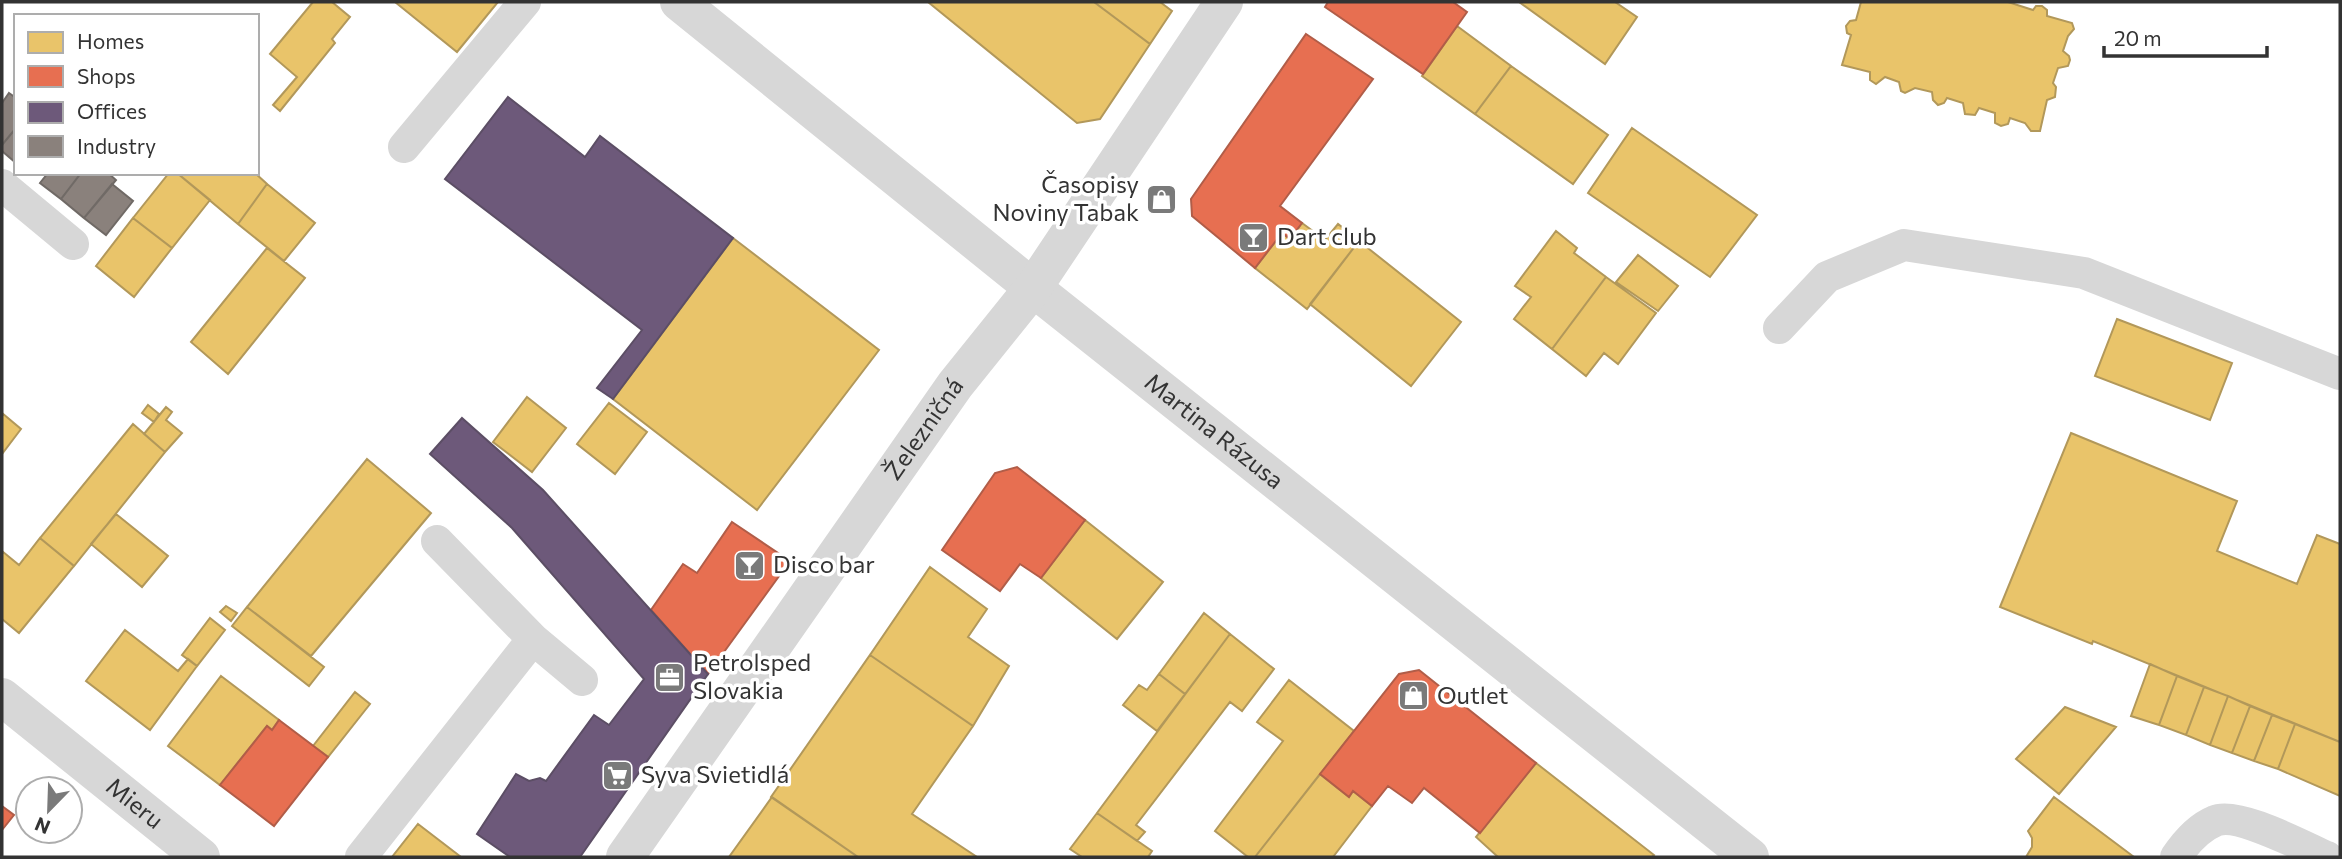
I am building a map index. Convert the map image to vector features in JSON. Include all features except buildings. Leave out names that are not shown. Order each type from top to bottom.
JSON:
[{"type":"street","name":"Martina Rázusa","points":[[679,2],[1033,288],[1751,857]]},
{"type":"street","name":"Železničná","points":[[625,857],[955,385],[1033,288],[1224,2]]},
{"type":"street","name":"Mieru","points":[[2,697],[201,857]]},
{"type":"lane","points":[[404,147],[526,2]]},
{"type":"lane","points":[[2,186],[73,244]]},
{"type":"lane","points":[[1779,328],[1827,277],[1904,244],[2084,272],[2340,374]]},
{"type":"lane","points":[[437,541],[533,639],[582,680]]},
{"type":"lane","points":[[361,857],[533,639]]},
{"type":"lane","points":[[2176,857],[2188,839],[2217,819],[2242,820],[2327,857]]},
{"type":"place","name":"Časopisy Noviny Tabak","points":[[1162,199]]},
{"type":"place","name":"Dart club","points":[[1254,237]]},
{"type":"place","name":"Disco bar","points":[[750,565]]},
{"type":"place","name":"Petrolsped Slovakia","points":[[670,677]]},
{"type":"place","name":"Outlet","points":[[1414,696]]},
{"type":"place","name":"Syva Svietidlá","points":[[618,775]]}]
